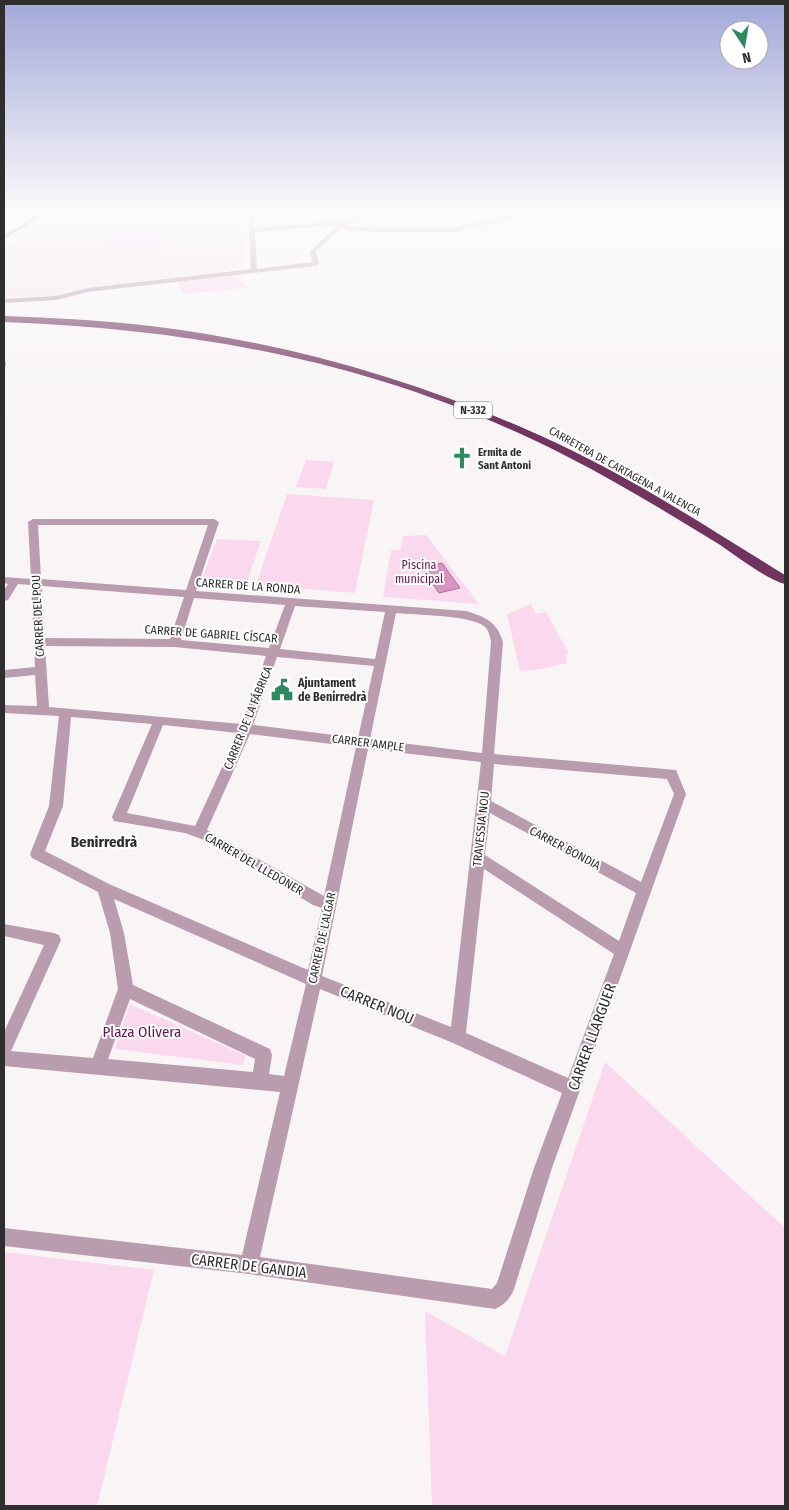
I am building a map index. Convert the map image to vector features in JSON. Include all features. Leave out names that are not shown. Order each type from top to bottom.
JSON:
[{"type":"highway","points":[[4,310],[100,316],[231,337],[242,342]]},
{"type":"highway","name":"CARRETERA DE CARTAGENA A VALENCIA","points":[[4,319],[86,323],[225,339],[294,353],[388,379],[513,426],[610,476],[785,580]]},
{"type":"highway","points":[[4,328],[58,325],[90,326],[225,339]]},
{"type":"street","points":[[4,301],[56,298],[88,290],[145,283]]},
{"type":"street","name":"CARRER DEL POU","points":[[42,710],[33,522],[214,522],[189,594]]},
{"type":"street","points":[[4,598],[9,581]]},
{"type":"street","name":"CARRER DE LA RONDA","points":[[9,581],[466,615],[488,623]]},
{"type":"street","points":[[174,643],[189,594]]},
{"type":"street","name":"CARRER DE LA FÁBRICA","points":[[199,832],[246,729],[275,653],[291,602]]},
{"type":"street","name":"CARRER DE L'ALGAR","points":[[249,1265],[314,980],[391,610]]},
{"type":"street","name":"TRAVESSIA NOU","points":[[458,1037],[484,804],[496,642],[494,631],[488,623]]},
{"type":"street","name":"CARRER DE GABRIEL CÍSCAR","points":[[39,642],[174,643],[380,663]]},
{"type":"street","points":[[4,674],[40,670]]},
{"type":"street","name":"CARRER AMPLE","points":[[4,709],[42,710],[246,729],[486,758],[671,774]]},
{"type":"street","name":"CARRER NOU","points":[[66,712],[54,818],[37,854],[104,888],[314,980],[458,1037],[573,1089]]},
{"type":"street","name":"CARRER DEL LLEDONER","points":[[159,721],[119,817],[150,820],[209,836],[318,901],[329,903]]},
{"type":"street","name":"CARRER LLARGUER","points":[[495,1299],[505,1289],[543,1168],[680,794],[671,774]]},
{"type":"street","name":"CARRER BONDIA","points":[[484,804],[645,891]]},
{"type":"street","points":[[478,858],[623,952]]},
{"type":"street","points":[[98,1065],[126,989],[117,933],[104,888]]},
{"type":"street","points":[[4,930],[54,940],[4,1049]]},
{"type":"street","points":[[126,989],[264,1055],[260,1081]]},
{"type":"street","points":[[4,1058],[98,1065],[115,1069],[289,1085]]},
{"type":"street","name":"CARRER DE GANDIA","points":[[4,1237],[249,1265],[495,1299]]},
{"type":"shaded area","points":[[4,283],[130,283],[63,291],[63,295],[4,298]]},
{"type":"shaded area","points":[[442,563],[460,588],[439,593],[422,568]]},
{"type":"green space","points":[[178,283],[243,283],[250,288],[182,294]]},
{"type":"green space","points":[[306,460],[334,462],[326,489],[296,487]]},
{"type":"green space","points":[[287,494],[374,500],[355,593],[256,585]]},
{"type":"green space","name":"Piscina municipal","points":[[426,535],[479,604],[383,597],[391,550],[400,550],[403,536]]},
{"type":"green space","points":[[217,539],[261,541],[247,582],[209,581],[203,576]]},
{"type":"green space","points":[[531,604],[536,614],[546,612],[569,653],[565,655],[567,663],[536,670],[520,671],[507,614]]},
{"type":"green space","name":"Plaza Olivera","points":[[130,1004],[246,1056],[243,1065],[115,1049]]},
{"type":"green space","points":[[605,1062],[785,1228],[785,1506],[432,1506],[425,1311],[505,1356]]},
{"type":"green space","points":[[4,1252],[154,1270],[97,1506],[4,1506]]},
{"type":"place","name":"Ermita de Sant Antoni","points":[[462,458]]},
{"type":"place","name":"Ajuntament de Benirredrà","points":[[282,690]]},
{"type":"district","name":"Benirredrà","points":[[104,842]]}]
